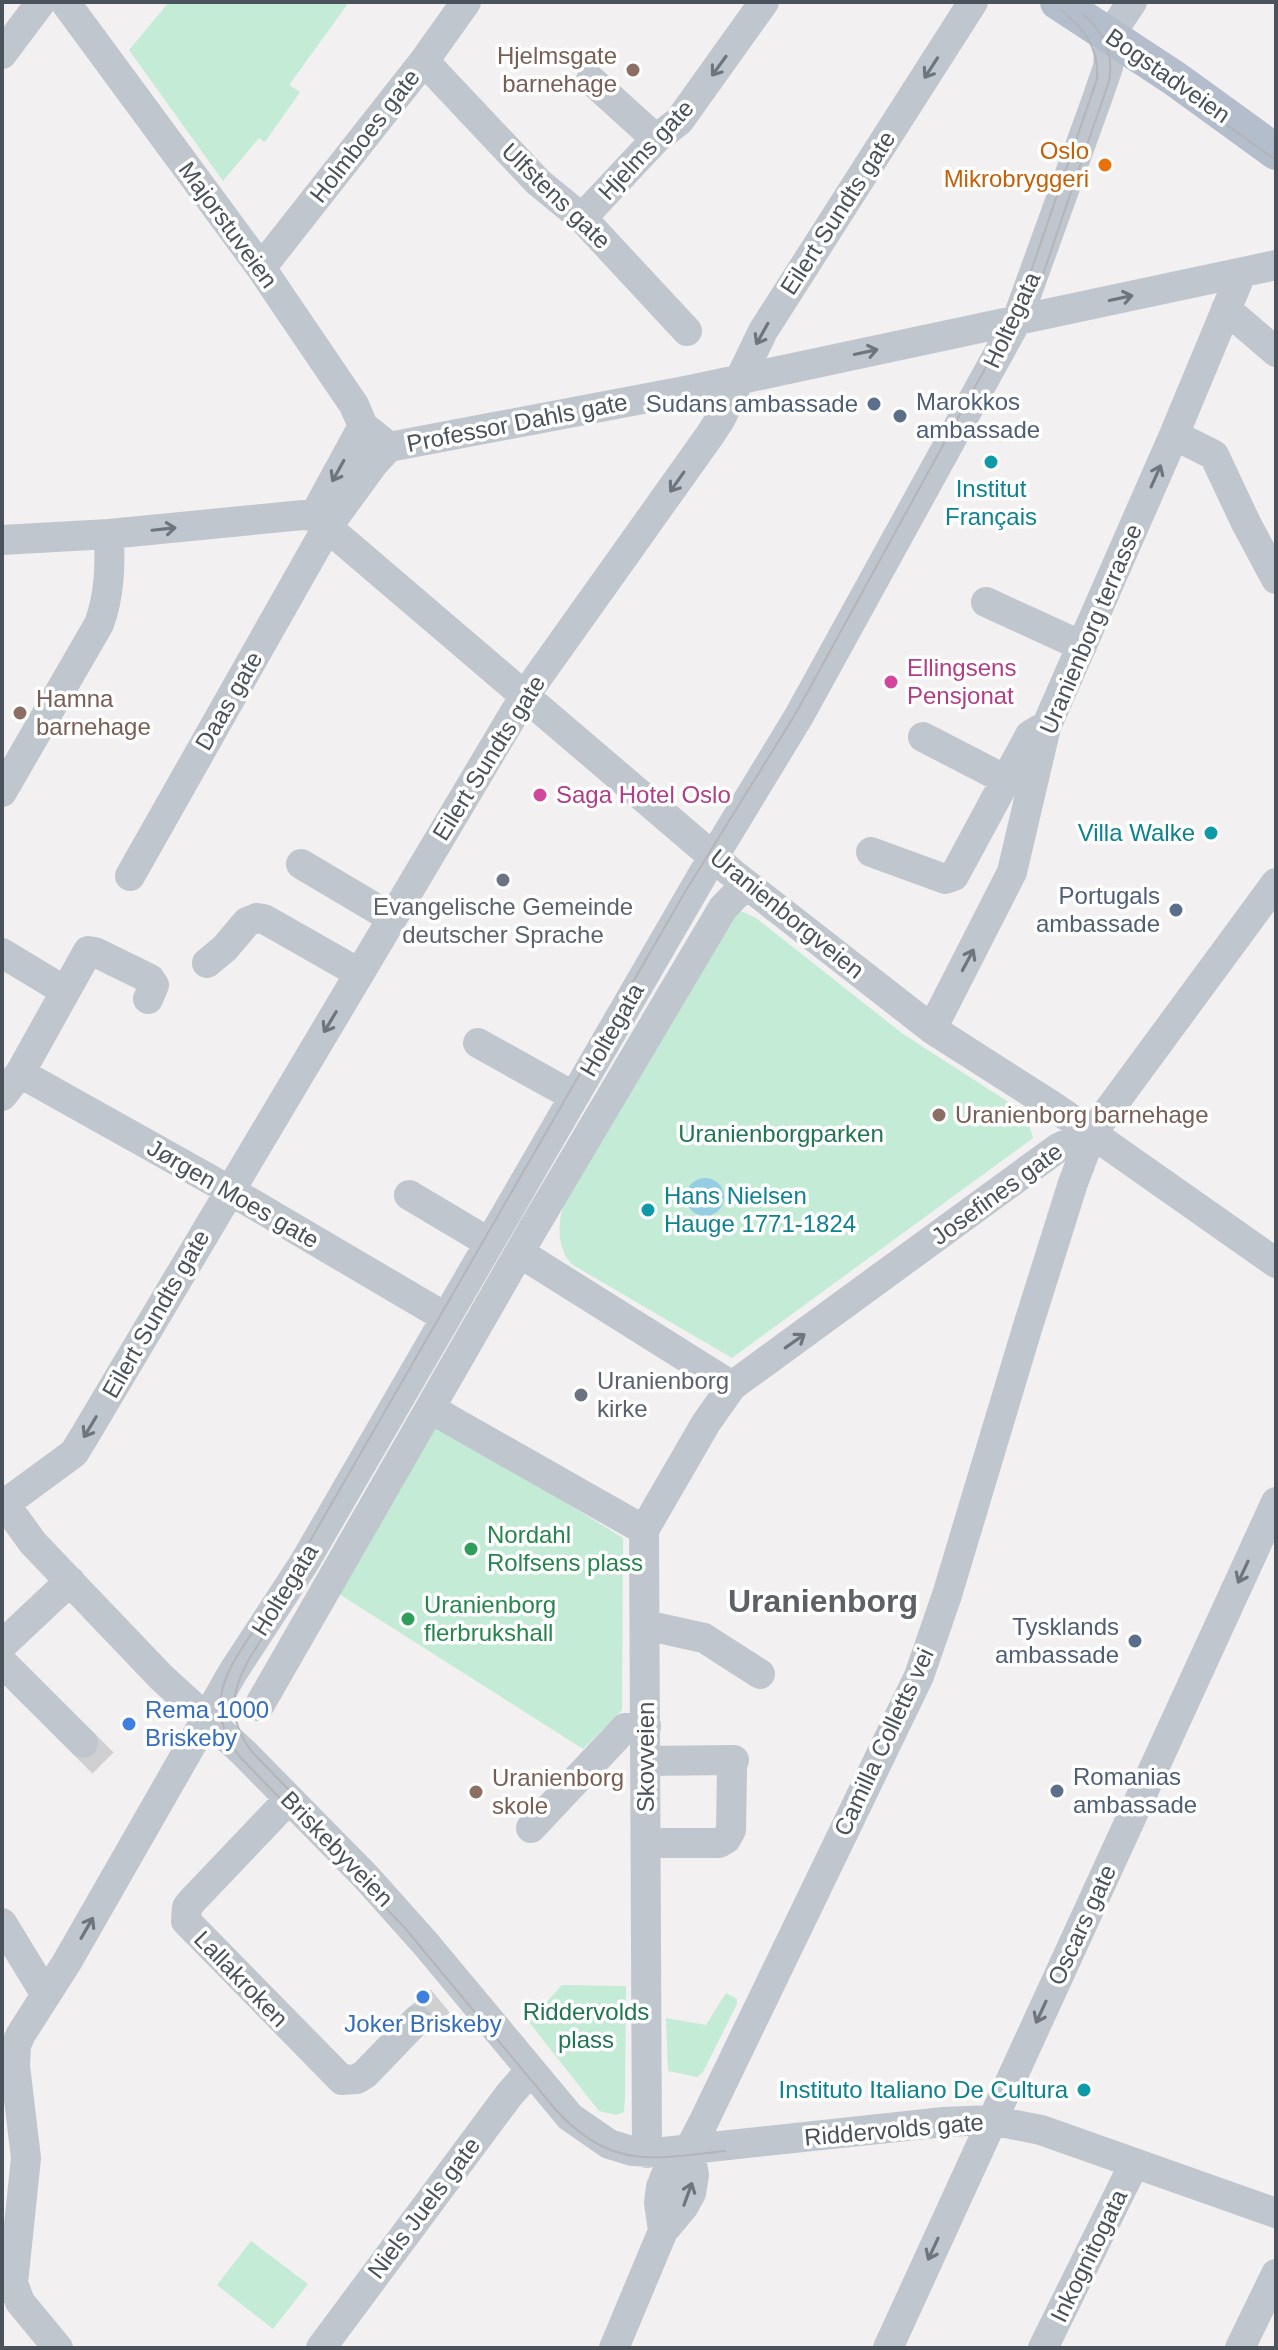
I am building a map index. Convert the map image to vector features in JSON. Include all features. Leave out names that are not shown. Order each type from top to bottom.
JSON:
[{"type":"main road","name":"Bogstadveien","points":[[1058,2],[1276,152]]},
{"type":"street","points":[[2,54],[41,2]]},
{"type":"street","name":"Majorstuveien","points":[[65,2],[261,268],[354,405],[363,426],[389,447]]},
{"type":"street","name":"Holmboes gate","points":[[261,268],[424,61],[466,2]]},
{"type":"street","name":"Hjelms gate","points":[[582,218],[656,139],[679,121],[764,2]]},
{"type":"street","name":"Eilert Sundts gate","points":[[3,1503],[74,1453],[525,695],[710,435],[771,318],[973,2]]},
{"type":"street","points":[[1110,35],[1132,2]]},
{"type":"street","name":"Holtegata","points":[[58,2348],[25,2309],[13,2283],[26,2158],[15,2066],[16,2045],[38,1984],[304,1563],[573,1096],[799,716],[1017,320],[1108,67],[1110,35]]},
{"type":"street","name":"Ulfstens gate","points":[[424,61],[538,182],[582,218],[687,331]]},
{"type":"street","points":[[591,80],[656,139]]},
{"type":"street","name":"Professor Dahls gate","points":[[321,521],[389,447],[739,379],[1276,265]]},
{"type":"street","name":"Uranienborg terrasse","points":[[932,1029],[1012,872],[1046,727],[1241,274]]},
{"type":"street","points":[[1226,309],[1276,352]]},
{"type":"street","points":[[2,540],[109,534],[303,515],[321,521],[363,426]]},
{"type":"street","points":[[1174,435],[1214,455],[1276,579]]},
{"type":"street","name":"Uranienborgveien","points":[[321,521],[746,884],[932,1029],[1092,1133],[1276,1263]]},
{"type":"street","name":"Daas gate","points":[[130,876],[321,521]]},
{"type":"street","points":[[5,782],[99,624],[110,577],[109,534]]},
{"type":"street","points":[[986,602],[1082,646]]},
{"type":"street","points":[[871,852],[945,879],[954,876],[1030,735],[1046,727]]},
{"type":"street","points":[[923,737],[1006,780]]},
{"type":"street","points":[[301,864],[392,918]]},
{"type":"street","name":"Josefines gate","points":[[732,1386],[1058,1148],[1092,1133],[1276,883]]},
{"type":"street","name":"Holtegata","points":[[259,1706],[723,908],[746,884]]},
{"type":"street","points":[[207,963],[225,948],[247,922],[257,918],[264,919],[359,973]]},
{"type":"street","points":[[11,1084],[88,951],[150,979],[154,985],[148,999]]},
{"type":"street","points":[[2,953],[65,991]]},
{"type":"street","points":[[478,1043],[573,1096]]},
{"type":"street","name":"Jørgen Moes gate","points":[[11,1084],[229,1190],[445,1317]]},
{"type":"street","name":"Camilla Colletts vei","points":[[689,2150],[919,1676],[1063,1213],[1092,1133]]},
{"type":"street","points":[[409,1195],[488,1242]]},
{"type":"street","points":[[431,1409],[644,1530],[706,1423],[732,1386],[520,1253]]},
{"type":"street","name":"Oscars gate","points":[[888,2348],[1276,1502]]},
{"type":"street","name":"Briskebyveien","points":[[3,1503],[33,1543],[161,1677],[244,1753],[376,1888],[453,1991],[570,2117],[609,2144],[647,2153],[689,2150]]},
{"type":"street","name":"Skovveien","points":[[644,1530],[647,2153]]},
{"type":"street","points":[[2,1645],[70,1581]]},
{"type":"street","points":[[645,1625],[704,1638],[760,1674]]},
{"type":"street","points":[[2,1662],[83,1743]]},
{"type":"street","points":[[531,1828],[625,1728],[630,1725],[646,1726]]},
{"type":"street","points":[[646,1761],[733,1765],[731,1830],[726,1839],[719,1843],[646,1843]]},
{"type":"street","name":"Lallakroken","points":[[289,1799],[192,1901],[187,1907],[186,1921],[342,2080],[357,2079],[365,2074],[417,2020]]},
{"type":"street","points":[[8,1934],[38,1984]]},
{"type":"street","name":"Niels Juels gate","points":[[321,2348],[530,2071]]},
{"type":"street","name":"Riddervolds gate","points":[[689,2150],[944,2122],[991,2120],[1041,2130],[1276,2213]]},
{"type":"street","points":[[614,2348],[663,2231],[659,2203],[661,2187],[669,2167],[689,2150]]},
{"type":"street","points":[[1078,2242],[1126,2161]]},
{"type":"street","name":"Inkognitogata","points":[[1043,2348],[1126,2161]]},
{"type":"street","points":[[1240,2348],[1276,2274]]},
{"type":"green space","points":[[169,2],[349,2],[289,85],[300,92],[265,142],[259,138],[223,181],[129,50]]},
{"type":"green space","name":"Uranienborgparken","points":[[741,911],[756,918],[903,1034],[1013,1105],[1029,1125],[1033,1138],[732,1358],[573,1265],[564,1253],[560,1222],[563,1207],[730,917]]},
{"type":"green space","points":[[434,1421],[623,1538],[622,1710],[583,1749],[336,1592]]},
{"type":"green space","name":"Riddervolds plass","points":[[562,1985],[626,1986],[624,2112],[616,2115],[599,2111],[529,2022]]},
{"type":"green space","points":[[726,1993],[737,1999],[737,2004],[703,2072],[697,2077],[668,2071],[666,2018],[706,2025]]},
{"type":"green space","points":[[251,2241],[308,2284],[273,2329],[217,2285]]},
{"type":"water","points":[[705,1178],[719,1183],[724,1197],[719,1211],[705,1216],[691,1211],[686,1197],[691,1183]]},
{"type":"tunnel","points":[[83,1743],[103,1763]]},
{"type":"tunnel","points":[[417,2020],[446,1996]]},
{"type":"tram line","points":[[725,2151],[633,2156],[594,2142],[575,2129],[405,1928],[240,1757],[228,1738],[220,1704],[223,1687],[237,1656],[299,1560],[685,892],[796,713],[998,345],[1027,283],[1097,79],[1096,58],[1089,40],[1061,10]]},
{"type":"tram line","points":[[1014,340],[1039,286],[1109,81],[1110,62],[1106,44],[1097,28],[1083,14]]},
{"type":"tram line","points":[[1102,36],[1276,160]]},
{"type":"tram line","points":[[280,1611],[239,1680],[235,1715],[241,1734],[254,1754],[390,1894]]},
{"type":"place","name":"Hjelmsgate barnehage","points":[[633,70]]},
{"type":"place","name":"Oslo Mikrobryggeri","points":[[1105,165]]},
{"type":"place","name":"Sudans ambassade","points":[[874,404]]},
{"type":"place","name":"Marokkos ambassade","points":[[900,416]]},
{"type":"place","name":"Institut Français","points":[[991,462]]},
{"type":"place","name":"Ellingsens Pensjonat","points":[[891,682]]},
{"type":"place","name":"Hamna barnehage","points":[[20,713]]},
{"type":"place","name":"Saga Hotel Oslo","points":[[540,795]]},
{"type":"place","name":"Villa Walke","points":[[1211,833]]},
{"type":"place","name":"Evangelische Gemeinde deutscher Sprache","points":[[503,880]]},
{"type":"place","name":"Portugals ambassade","points":[[1176,910]]},
{"type":"place","name":"Uranienborg barnehage","points":[[939,1115]]},
{"type":"place","name":"Hans Nielsen Hauge 1771-1824","points":[[648,1210]]},
{"type":"place","name":"Uranienborg kirke","points":[[581,1395]]},
{"type":"place","name":"Nordahl Rolfsens plass","points":[[471,1549]]},
{"type":"place","name":"Uranienborg flerbrukshall","points":[[408,1619]]},
{"type":"place","name":"Tysklands ambassade","points":[[1135,1641]]},
{"type":"place","name":"Rema 1000 Briskeby","points":[[129,1724]]},
{"type":"place","name":"Romanias ambassade","points":[[1057,1791]]},
{"type":"place","name":"Uranienborg skole","points":[[476,1792]]},
{"type":"place","name":"Joker Briskeby","points":[[423,1997]]},
{"type":"place","name":"Instituto Italiano De Cultura","points":[[1084,2090]]},
{"type":"district","name":"Uranienborg","points":[[823,1601]]}]
